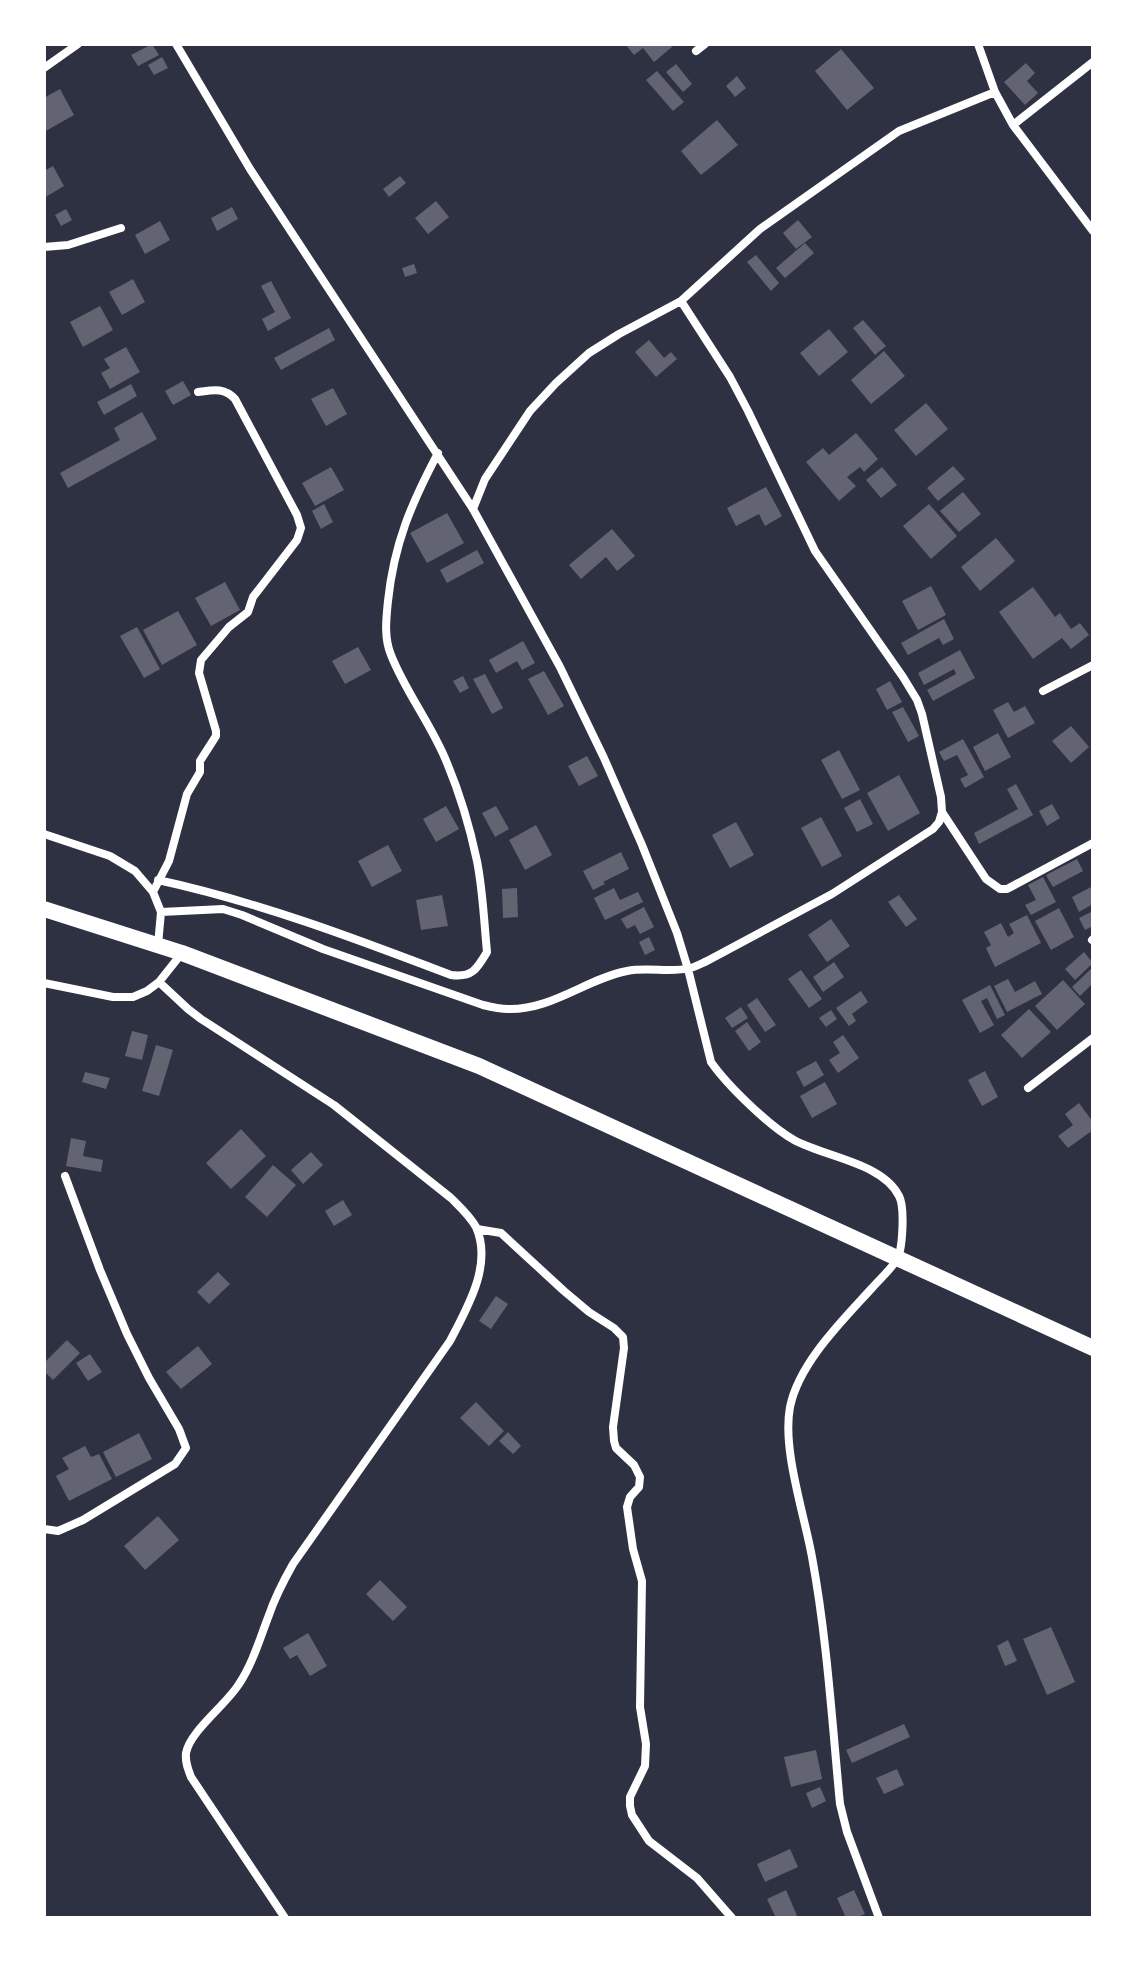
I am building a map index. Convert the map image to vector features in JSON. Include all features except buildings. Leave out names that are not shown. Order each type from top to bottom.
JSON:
[{"type":"main road","points":[[44,909],[182,953],[479,1066],[1093,1348]]},
{"type":"street","points":[[44,68],[78,44]]},
{"type":"street","points":[[176,44],[250,169],[473,509],[560,667],[604,758],[677,933],[705,1042],[719,1075],[791,1139],[866,1168],[879,1175],[898,1193],[903,1212],[899,1259],[808,1365],[796,1387],[789,1420],[790,1450],[820,1608],[840,1804],[847,1832],[879,1918]]},
{"type":"street","points":[[696,51],[705,44]]},
{"type":"street","points":[[978,44],[995,92],[1013,125],[1093,231]]},
{"type":"street","points":[[1013,125],[1093,62]]},
{"type":"street","points":[[473,509],[485,479],[530,411],[589,353],[681,301],[760,229],[899,131],[995,92]]},
{"type":"street","points":[[44,247],[68,245],[121,228]]},
{"type":"street","points":[[161,912],[223,909],[338,954],[483,1005],[507,1010],[549,1002],[594,981],[625,971],[688,969],[832,894],[933,829],[939,822],[941,797],[917,700],[815,551],[730,377],[681,301]]},
{"type":"street","points":[[153,892],[169,861],[187,794],[200,772],[200,761],[216,736],[199,673],[201,660],[229,627],[248,612],[253,597],[297,540],[301,528],[235,399],[221,389],[198,392]]},
{"type":"street","points":[[158,880],[211,891],[308,921],[451,975],[462,977],[480,964],[487,952],[477,863],[466,820],[447,761],[402,683],[389,651],[385,626],[390,580],[405,521],[438,453]]},
{"type":"street","points":[[1043,691],[1093,665]]},
{"type":"street","points":[[942,812],[986,879],[1000,889],[1007,889],[1093,843]]},
{"type":"street","points":[[44,834],[110,856],[135,871],[153,892],[161,912],[158,945]]},
{"type":"street","points":[[44,983],[113,997],[133,997],[159,982],[182,953]]},
{"type":"street","points":[[159,982],[201,1019],[334,1105],[451,1198],[477,1229],[481,1252],[479,1274],[469,1304],[450,1341],[293,1564],[239,1686],[192,1738],[186,1751],[191,1777],[285,1918]]},
{"type":"street","points":[[1028,1088],[1093,1038]]},
{"type":"street","points":[[44,1529],[58,1531],[83,1520],[175,1464],[186,1448],[179,1429],[127,1334],[65,1176]]},
{"type":"street","points":[[477,1229],[501,1233],[564,1291],[623,1337],[613,1427],[616,1448],[634,1465],[640,1477],[639,1487],[630,1497],[627,1507],[633,1549],[642,1581],[640,1707],[646,1744],[645,1766],[630,1797],[630,1806],[632,1815],[649,1841],[697,1878],[732,1918]]}]
